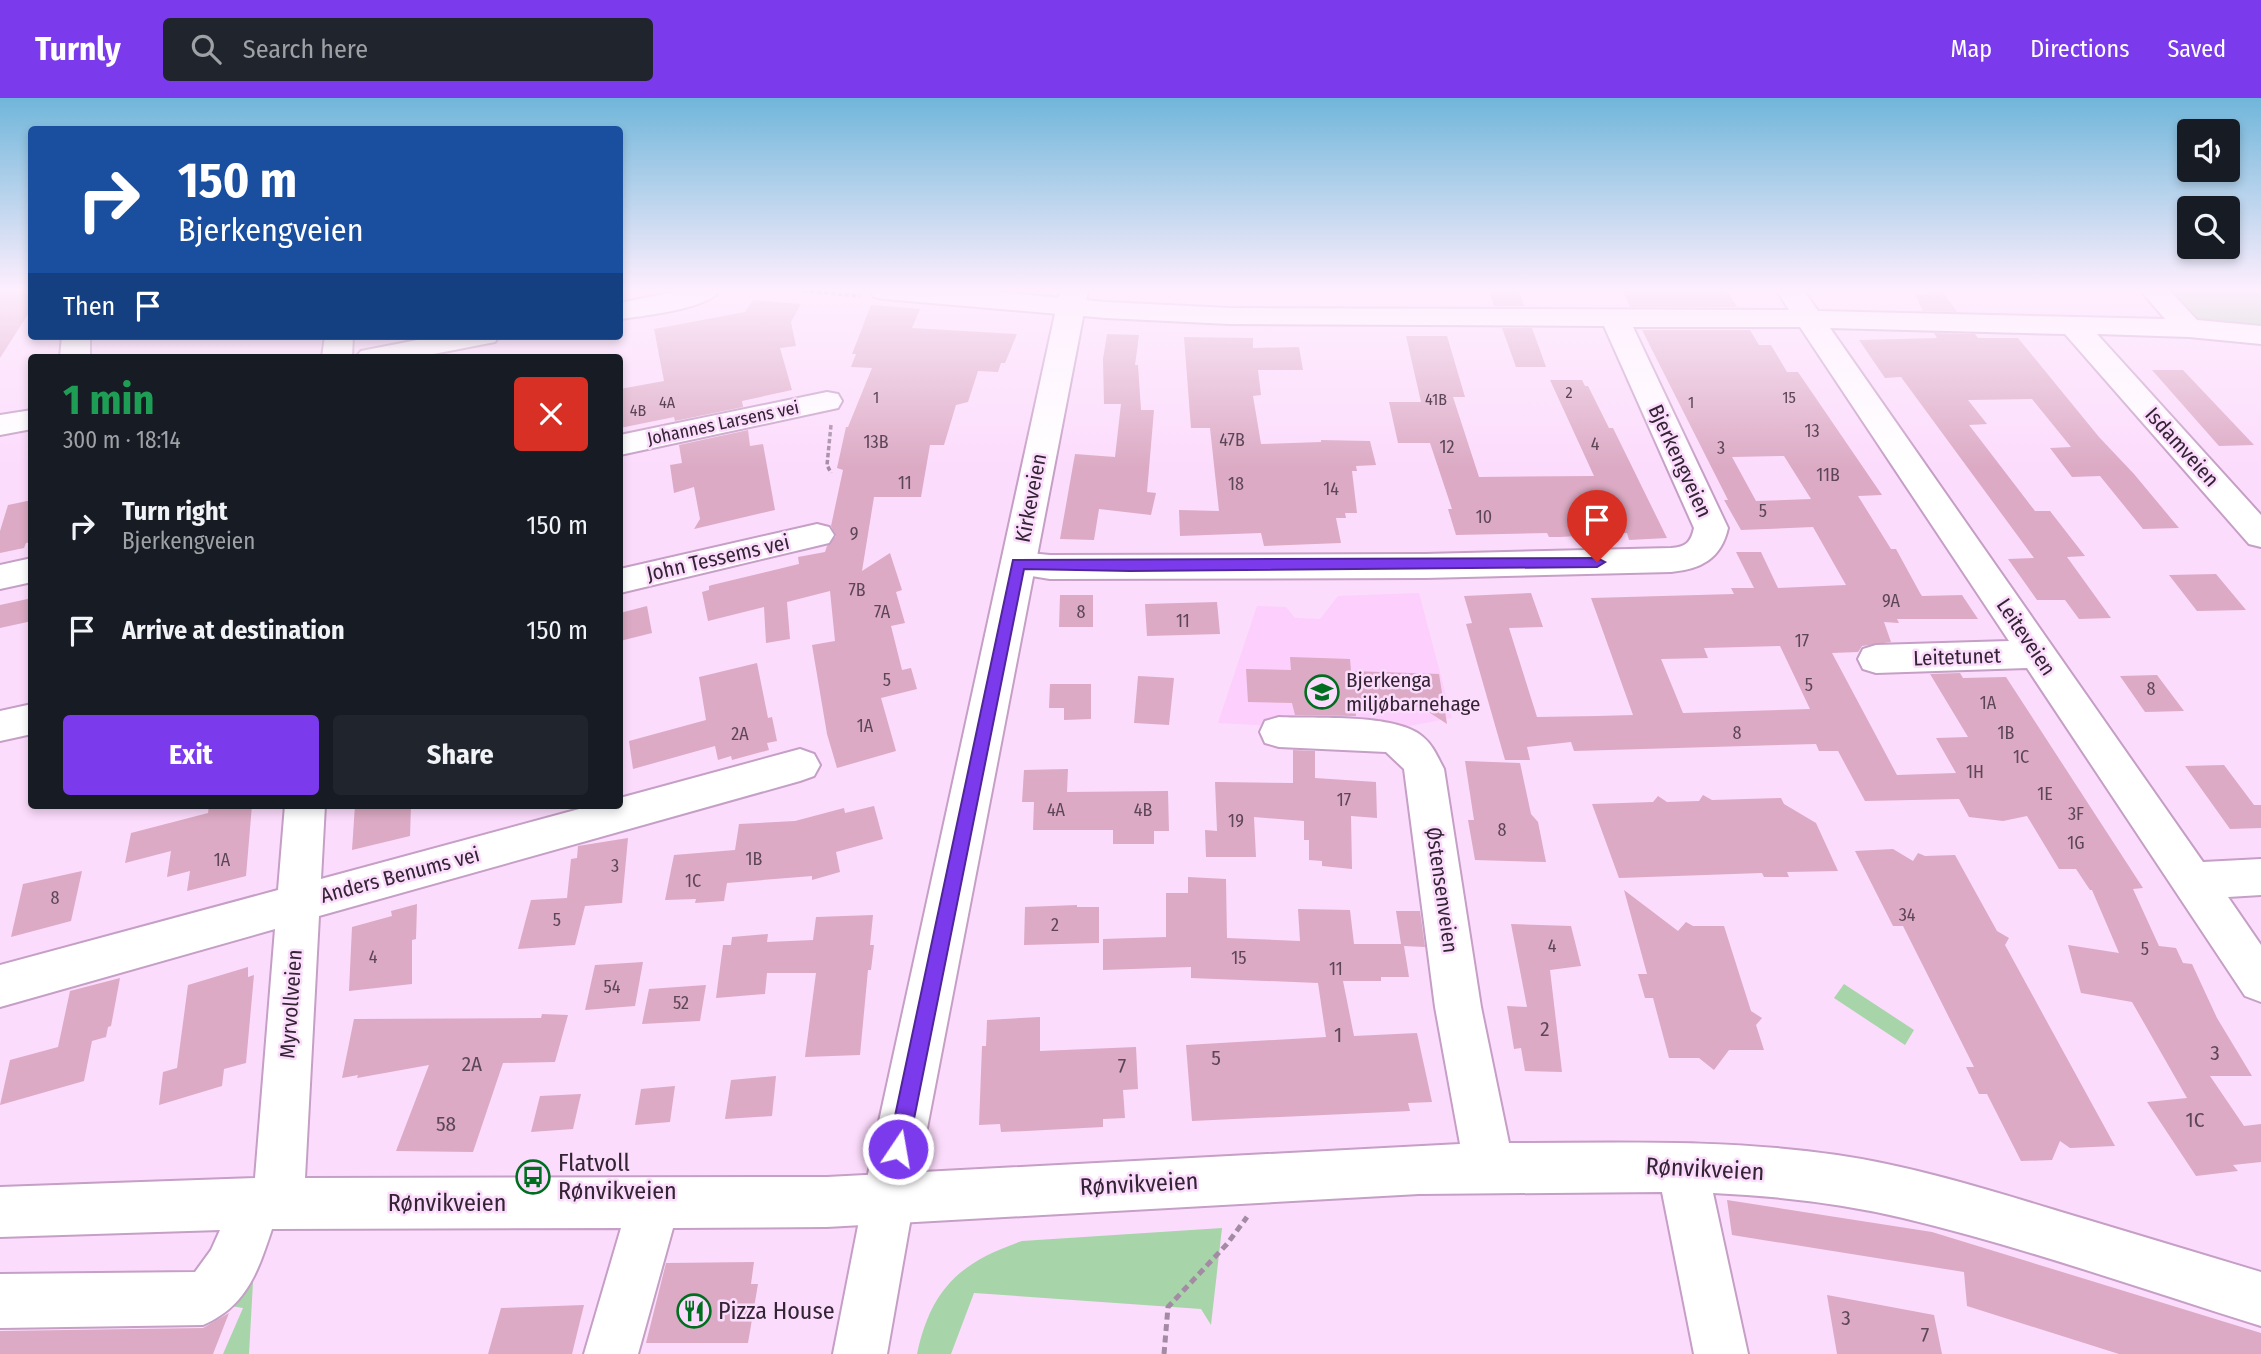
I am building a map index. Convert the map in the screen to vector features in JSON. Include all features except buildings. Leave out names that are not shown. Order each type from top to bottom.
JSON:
[{"type":"street","points":[[387,354],[411,350]]},
{"type":"street","name":"Kirkeveien","points":[[860,1354],[1062,350]]},
{"type":"street","name":"Bjerkengveien","points":[[1018,564],[1050,567],[1452,565],[1671,561],[1698,555],[1706,547],[1711,528],[1629,350]]},
{"type":"street","name":"Leiteveien","points":[[1830,350],[2261,982]]},
{"type":"street","name":"Isdamveien","points":[[2095,350],[2261,536]]},
{"type":"street","name":"Johannes Larsens vei","points":[[623,444],[827,401]]},
{"type":"street","points":[[0,425],[28,420]]},
{"type":"street","name":"John Tessems vei","points":[[623,580],[817,535]]},
{"type":"street","points":[[0,577],[28,571]]},
{"type":"street","name":"Leitetunet","points":[[1876,659],[2038,654]]},
{"type":"street","points":[[0,726],[28,720]]},
{"type":"street","name":"Østensenveien","points":[[1279,732],[1391,737],[1406,743],[1417,754],[1424,769],[1458,1007],[1489,1167]]},
{"type":"street","name":"Anders Benums vei","points":[[0,986],[800,765]]},
{"type":"street","name":"Myrvollveien","points":[[0,1301],[203,1298],[215,1291],[226,1277],[267,1203],[297,904],[304,809]]},
{"type":"street","points":[[2193,881],[2261,877]]},
{"type":"street","name":"Rønvikveien","points":[[0,1212],[267,1203],[827,1202],[1489,1167],[1682,1167],[1749,1170],[1837,1180],[1902,1192],[2008,1221],[2261,1299]]},
{"type":"street","points":[[1682,1167],[1720,1354]]},
{"type":"street","points":[[611,1354],[654,1203]]},
{"type":"path","points":[[1164,1354],[1168,1307],[1227,1244],[1250,1213]]},
{"type":"shaded area","points":[[1419,593],[1452,718],[1382,731],[1218,723],[1257,606],[1286,607],[1295,618],[1320,619],[1338,596]]},
{"type":"green space","points":[[1844,984],[1914,1030],[1905,1045],[1834,998]]},
{"type":"green space","points":[[1222,1228],[1211,1325],[1201,1309],[974,1293],[951,1354],[917,1354],[923,1331],[940,1295],[965,1269],[1000,1249],[1022,1241]]},
{"type":"green space","points":[[254,1264],[249,1354],[223,1354],[243,1308],[225,1305]]},
{"type":"place","name":"Bjerkenga miljøbarnehage","points":[[1322,692]]},
{"type":"place","name":"Flatvoll Rønvikveien","points":[[533,1177]]},
{"type":"place","name":"Pizza House","points":[[694,1311]]},
{"type":"route","points":[[898,1149],[1018,564],[1050,567],[1425,566],[1597,562]]}]
